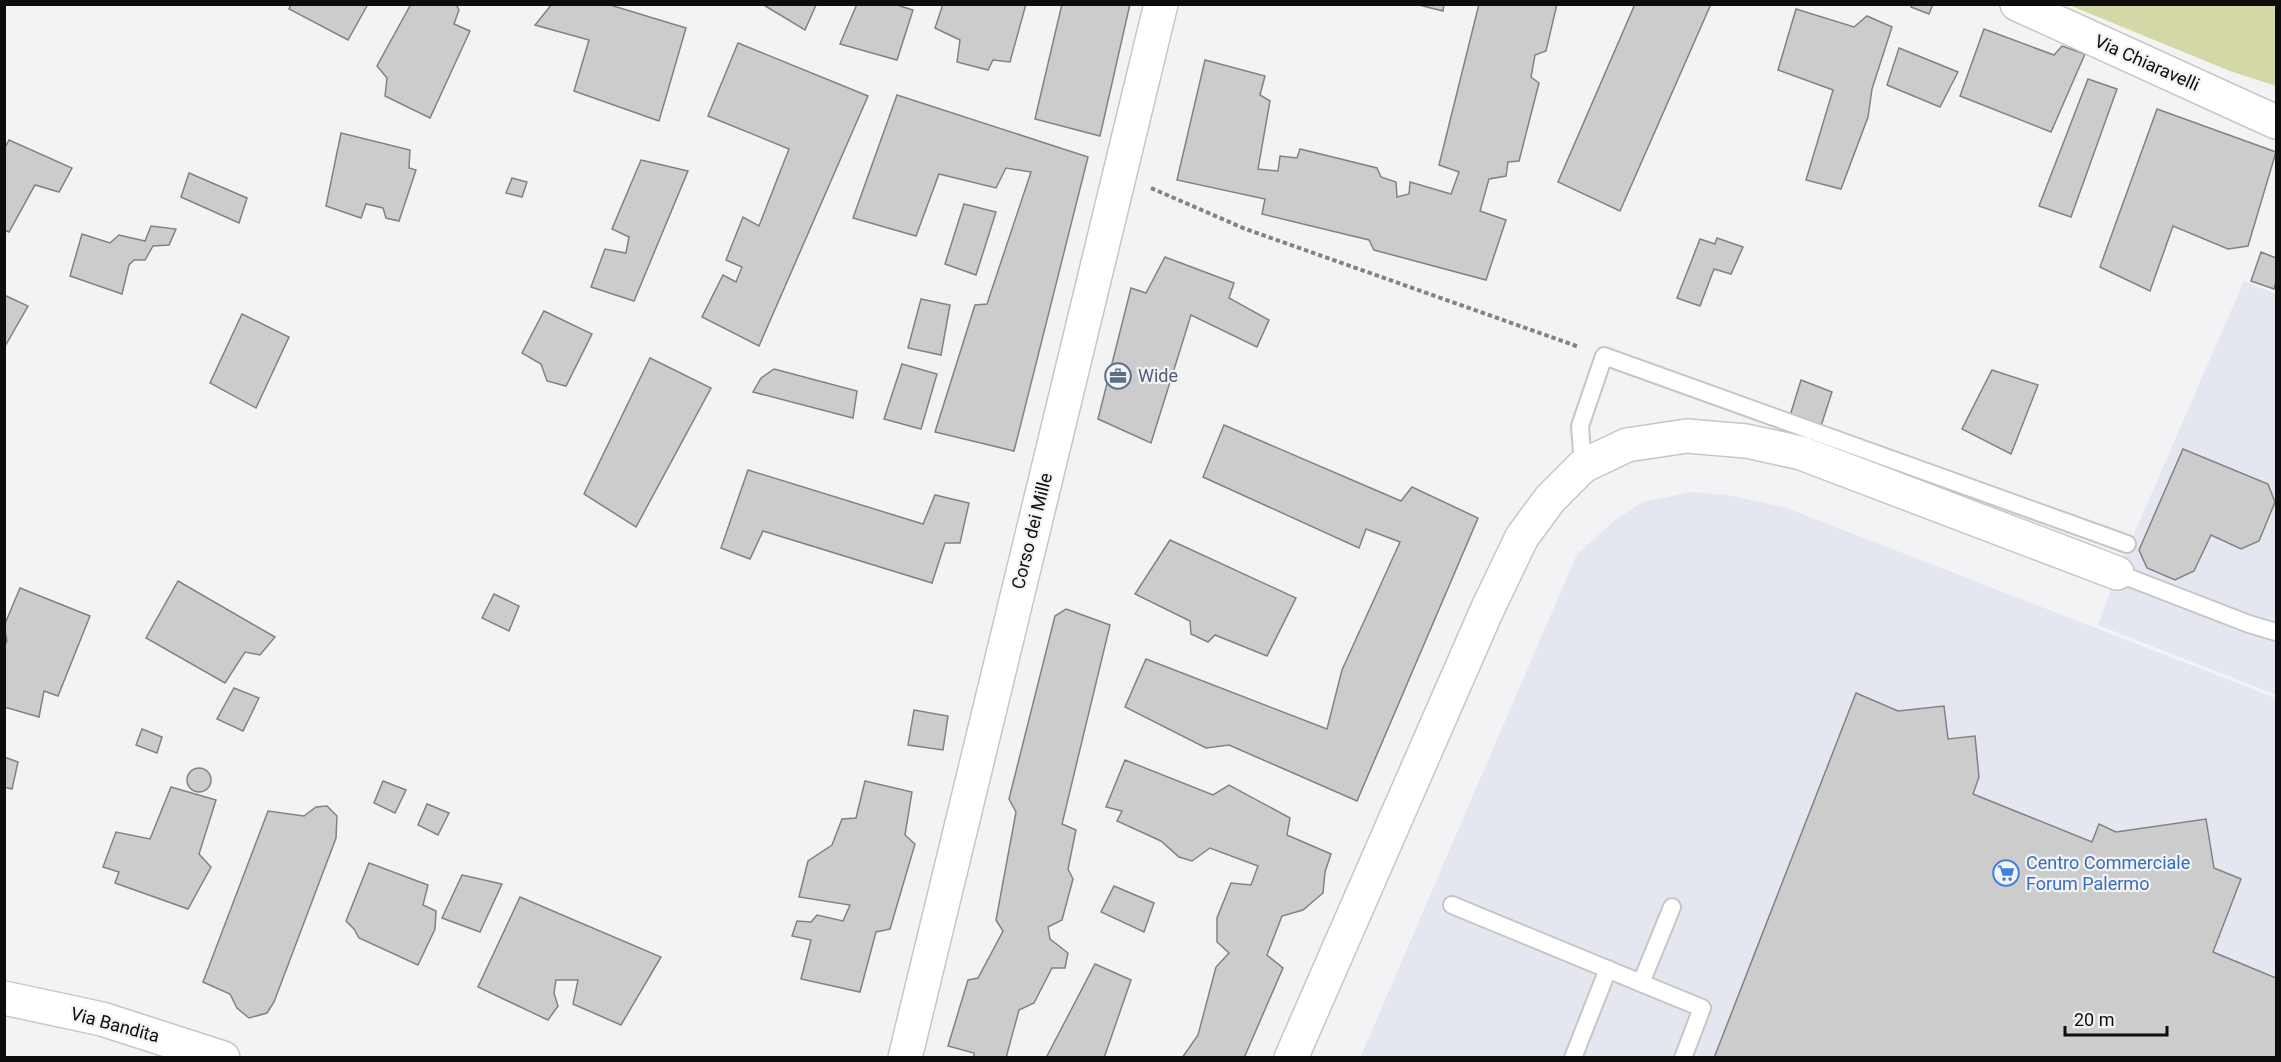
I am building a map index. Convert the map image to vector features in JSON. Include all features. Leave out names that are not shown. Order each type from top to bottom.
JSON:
[{"type":"street","name":"Corso dei Mille","points":[[905,1058],[1023,563],[1161,4]]},
{"type":"street","name":"Via Chiaravelli","points":[[2017,4],[2277,122]]},
{"type":"street","points":[[1291,1058],[1487,610],[1522,537],[1550,499],[1583,466],[1627,445],[1687,436],[1746,441],[1801,453],[2122,559]]},
{"type":"street","name":"Via Bandita","points":[[4,998],[102,1019],[223,1058]]},
{"type":"lane","points":[[1583,466],[1580,426],[1604,356],[2122,559],[2249,624],[2277,632]]},
{"type":"lane","points":[[1452,905],[1702,1008],[1683,1058]]},
{"type":"lane","points":[[1641,983],[1672,907]]},
{"type":"lane","points":[[1573,1058],[1608,969]]},
{"type":"path","points":[[1120,174],[1242,228],[1604,356]]},
{"type":"shaded area","points":[[2244,281],[2276,294],[2276,695],[2098,625],[2117,573]]},
{"type":"shaded area","name":"Centro Commerciale Forum Palermo","points":[[1692,492],[1727,495],[1784,507],[2276,698],[2276,1057],[1360,1058],[1577,554],[1614,521],[1642,502]]},
{"type":"green space","points":[[2069,5],[2276,5],[2276,86],[2230,71]]},
{"type":"building","points":[[291,4],[368,4],[348,40],[289,9]]},
{"type":"building","points":[[411,4],[456,4],[459,10],[454,24],[470,31],[430,118],[385,96],[387,78],[377,66]]},
{"type":"building","points":[[552,4],[607,4],[686,28],[659,121],[574,91],[589,40],[535,25]]},
{"type":"building","points":[[762,4],[815,4],[816,5],[805,30]]},
{"type":"building","points":[[857,4],[894,4],[913,10],[897,60],[840,44]]},
{"type":"building","points":[[943,4],[1026,4],[1010,62],[993,60],[988,70],[957,62],[960,40],[935,28]]},
{"type":"building","points":[[1062,4],[1130,4],[1100,136],[1035,119]]},
{"type":"building","points":[[1415,4],[1444,4],[1443,11]]},
{"type":"building","points":[[1479,4],[1557,4],[1546,51],[1535,55],[1531,77],[1539,83],[1519,161],[1508,162],[1506,176],[1489,179],[1480,211],[1506,220],[1486,280],[1374,250],[1369,240],[1262,214],[1265,199],[1177,180],[1205,60],[1265,76],[1260,95],[1270,101],[1258,169],[1278,171],[1280,156],[1297,158],[1300,149],[1377,168],[1381,177],[1396,182],[1397,197],[1409,194],[1410,182],[1451,194],[1459,172],[1439,165]]},
{"type":"building","points":[[1635,4],[1711,4],[1620,211],[1558,182]]},
{"type":"building","points":[[1912,4],[1933,4],[1929,14],[1911,7]]},
{"type":"building","points":[[1796,9],[1854,27],[1867,16],[1892,27],[1872,89],[1868,117],[1841,189],[1806,180],[1833,90],[1778,70]]},
{"type":"building","points":[[1984,29],[2054,55],[2062,46],[2085,54],[2051,132],[1960,96]]},
{"type":"building","points":[[738,43],[868,96],[759,346],[702,317],[723,275],[736,282],[742,267],[726,260],[743,217],[759,226],[789,149],[708,116]]},
{"type":"building","points":[[1899,48],[1958,72],[1940,107],[1887,85]]},
{"type":"building","points":[[2088,79],[2117,89],[2071,217],[2039,206]]},
{"type":"building","points":[[897,95],[1088,157],[1014,451],[935,432],[975,305],[987,304],[1031,172],[1006,168],[996,188],[939,174],[916,236],[853,218]]},
{"type":"building","points":[[2157,109],[2276,152],[2248,246],[2228,249],[2173,226],[2150,291],[2100,267]]},
{"type":"building","points":[[341,133],[410,150],[409,168],[416,170],[399,221],[386,218],[383,208],[366,204],[361,218],[326,206]]},
{"type":"building","points":[[9,140],[72,168],[59,192],[35,185],[9,232],[4,230],[4,149]]},
{"type":"building","points":[[641,160],[688,171],[634,301],[591,287],[605,249],[626,253],[629,237],[612,229]]},
{"type":"building","points":[[189,173],[247,198],[239,223],[181,197]]},
{"type":"building","points":[[512,178],[527,182],[522,197],[506,193]]},
{"type":"building","points":[[964,204],[996,212],[976,275],[945,264]]},
{"type":"building","points":[[151,226],[176,229],[169,245],[153,246],[145,260],[134,260],[129,265],[122,294],[70,276],[82,234],[110,243],[119,235],[145,241]]},
{"type":"building","points":[[1717,238],[1743,247],[1731,274],[1714,269],[1700,306],[1677,298],[1700,239],[1715,244]]},
{"type":"building","points":[[2261,252],[2276,258],[2274,289],[2251,281]]},
{"type":"building","points":[[1165,257],[1234,283],[1229,298],[1269,320],[1257,347],[1191,315],[1151,443],[1098,419],[1131,288],[1146,293]]},
{"type":"building","points":[[4,295],[28,306],[4,348]]},
{"type":"building","points":[[921,299],[950,305],[941,355],[908,348]]},
{"type":"building","points":[[544,311],[592,334],[566,386],[547,381],[541,364],[522,353]]},
{"type":"building","points":[[242,314],[289,337],[256,408],[210,383]]},
{"type":"building","points":[[650,358],[711,388],[636,527],[584,494]]},
{"type":"building","points":[[902,364],[937,374],[921,429],[884,419]]},
{"type":"building","points":[[774,369],[857,391],[853,418],[753,392],[761,378]]},
{"type":"building","points":[[1992,370],[2038,385],[2011,454],[1962,429]]},
{"type":"building","points":[[1801,380],[1832,392],[1820,429],[1789,419]]},
{"type":"building","points":[[1224,425],[1401,501],[1412,487],[1478,518],[1357,801],[1229,745],[1206,748],[1125,707],[1146,659],[1327,729],[1342,670],[1400,542],[1366,529],[1359,548],[1203,477]]},
{"type":"building","points":[[2183,449],[2268,484],[2275,502],[2259,541],[2241,549],[2211,535],[2194,571],[2175,580],[2147,568],[2139,550]]},
{"type":"building","points":[[748,470],[923,524],[935,495],[969,503],[960,543],[945,543],[932,583],[763,531],[750,559],[721,548]]},
{"type":"building","points":[[1170,540],[1296,598],[1267,656],[1215,635],[1208,642],[1191,634],[1190,621],[1135,594]]},
{"type":"building","points":[[178,581],[275,637],[260,655],[245,652],[225,683],[146,638]]},
{"type":"building","points":[[20,588],[90,616],[58,696],[44,691],[39,717],[4,707],[4,647],[7,641],[4,626]]},
{"type":"building","points":[[494,594],[519,606],[509,631],[482,618]]},
{"type":"building","points":[[1066,609],[1110,625],[1062,824],[1076,830],[1068,869],[1073,879],[1062,920],[1048,927],[1050,939],[1068,953],[1065,968],[1052,968],[1034,1003],[1019,1010],[1006,1058],[974,1058],[974,1053],[948,1046],[968,980],[978,978],[1003,931],[996,920],[1016,812],[1009,799],[1055,616]]},
{"type":"building","points":[[234,688],[259,698],[243,731],[217,719]]},
{"type":"building","name":"Centro Commerciale Forum Palermo","points":[[1856,693],[1898,711],[1944,706],[1948,739],[1975,736],[1979,777],[1973,794],[2092,842],[2099,824],[2116,832],[2206,819],[2214,868],[2241,879],[2213,952],[2276,978],[2276,1058],[1714,1058]]},
{"type":"building","points":[[914,710],[948,716],[943,750],[908,745]]},
{"type":"building","points":[[142,729],[162,737],[157,753],[136,745]]},
{"type":"building","points":[[4,757],[18,762],[12,789],[4,787]]},
{"type":"building","points":[[1125,760],[1213,795],[1229,785],[1290,818],[1287,835],[1331,854],[1325,872],[1323,893],[1303,910],[1282,916],[1267,955],[1283,968],[1244,1058],[1182,1058],[1198,1035],[1216,967],[1229,953],[1217,942],[1217,918],[1231,883],[1251,885],[1258,866],[1210,848],[1192,861],[1179,857],[1161,841],[1117,821],[1122,811],[1106,807]]},
{"type":"building","points":[[199,768],[207,772],[211,780],[207,788],[199,792],[191,788],[187,780],[191,772]]},
{"type":"building","points":[[383,781],[406,790],[395,813],[374,803]]},
{"type":"building","points":[[865,781],[912,792],[905,835],[915,844],[890,929],[876,932],[860,992],[801,979],[811,940],[792,936],[797,921],[811,922],[817,915],[843,921],[850,905],[799,897],[808,861],[832,845],[842,819],[856,818]]},
{"type":"building","points":[[171,787],[216,800],[199,854],[211,867],[188,909],[115,883],[119,872],[103,867],[116,832],[150,839]]},
{"type":"building","points":[[427,804],[449,813],[438,835],[418,825]]},
{"type":"building","points":[[327,806],[337,816],[336,838],[274,1002],[267,1013],[249,1018],[237,1008],[230,994],[203,982],[268,811],[304,816],[316,807]]},
{"type":"building","points":[[369,863],[428,885],[423,905],[436,911],[435,929],[418,965],[359,938],[346,921]]},
{"type":"building","points":[[462,875],[502,884],[480,932],[442,918]]},
{"type":"building","points":[[1114,886],[1154,903],[1144,932],[1101,912]]},
{"type":"building","points":[[520,897],[661,957],[621,1025],[573,1004],[578,980],[556,980],[554,993],[558,1006],[548,1020],[478,987]]},
{"type":"building","points":[[1095,964],[1131,980],[1104,1058],[1046,1058]]},
{"type":"place","name":"Wide","points":[[1118,376]]},
{"type":"place","name":"Centro Commerciale Forum Palermo","points":[[2006,873]]}]
